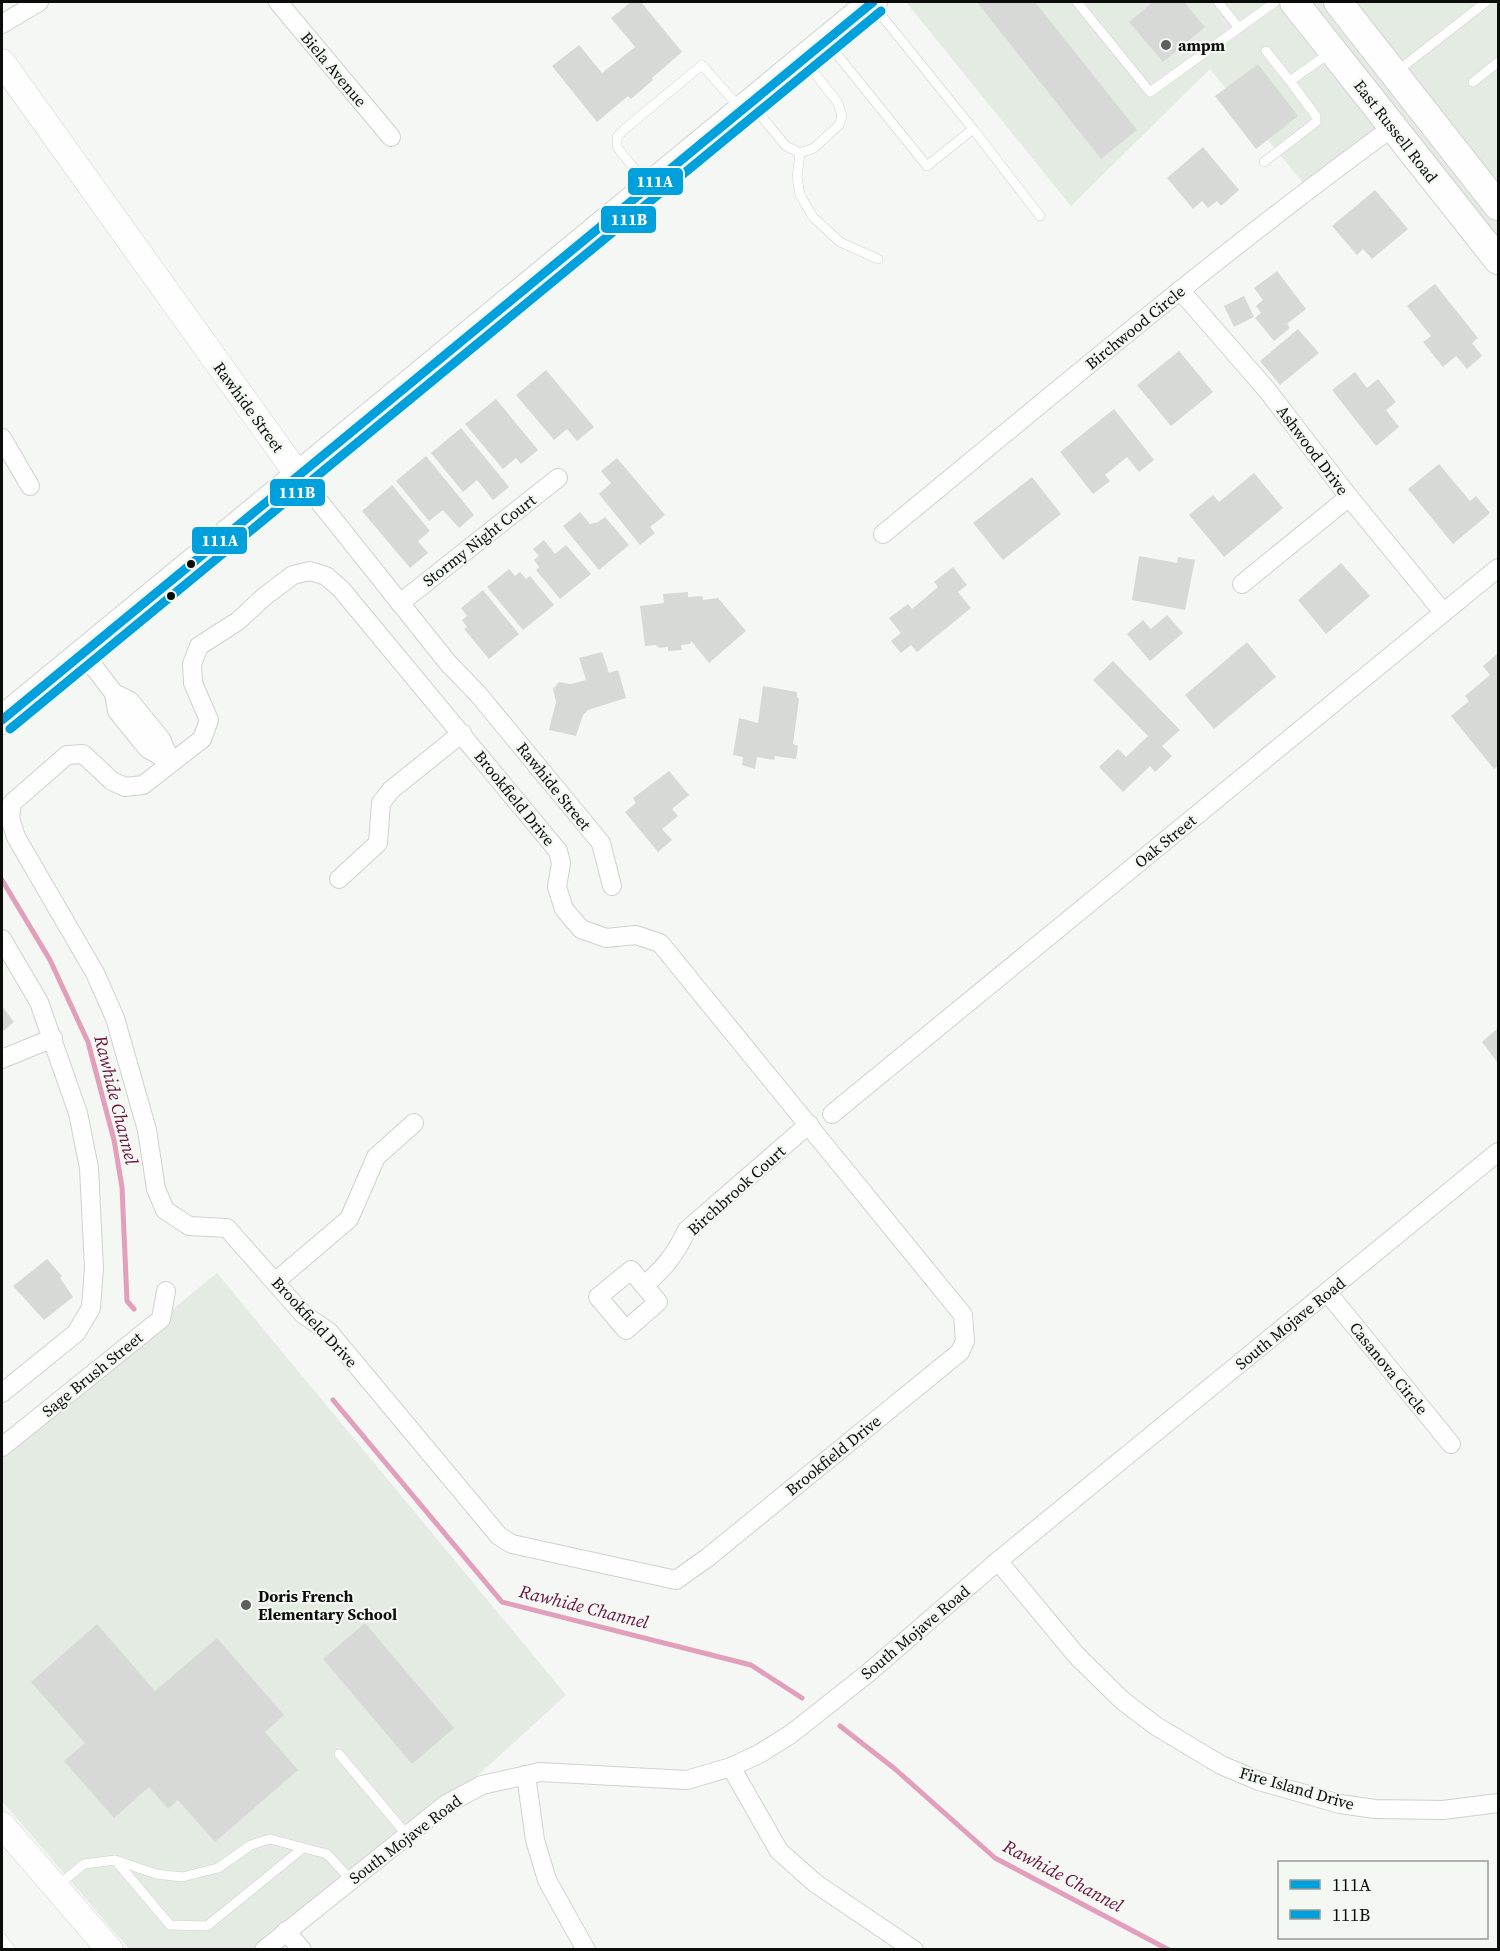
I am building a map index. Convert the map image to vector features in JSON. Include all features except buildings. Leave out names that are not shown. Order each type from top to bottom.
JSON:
[{"type":"main road","points":[[2,720],[873,2]]},
{"type":"main road","name":"East Russell Road","points":[[1294,2],[1393,127],[1485,204]]},
{"type":"main road","name":"East Russell Road","points":[[1338,2],[1394,74],[1485,204],[1498,260]]},
{"type":"street","points":[[2,24],[39,2]]},
{"type":"street","name":"Biela Avenue","points":[[278,2],[391,137]]},
{"type":"street","name":"Rawhide Street","points":[[2,62],[298,476],[448,663],[478,693],[601,843],[612,886]]},
{"type":"street","name":"Birchwood Circle","points":[[883,534],[1180,290],[1308,189],[1393,127]]},
{"type":"street","name":"Ashwood Drive","points":[[1180,290],[1267,390],[1349,497],[1443,612]]},
{"type":"street","points":[[2,438],[30,486]]},
{"type":"street","name":"Stormy Night Court","points":[[400,603],[558,478]]},
{"type":"street","points":[[1242,584],[1349,497]]},
{"type":"street","name":"Oak Street","points":[[832,1114],[1498,568]]},
{"type":"street","name":"Brookfield Drive","points":[[310,571],[326,576],[341,589],[558,851],[561,862],[557,887],[564,909],[581,929],[606,938],[636,935],[660,943],[809,1124],[963,1315],[965,1341],[960,1352],[707,1558],[676,1580],[512,1544],[499,1536],[329,1332],[303,1314],[227,1228],[189,1226],[165,1210],[156,1189],[147,1130],[115,1018],[95,973],[16,837],[10,818],[12,803],[67,755],[83,754],[112,781],[125,788],[143,785],[171,762],[202,739],[209,720],[193,684],[192,664],[199,646],[238,621],[265,596],[293,575],[310,571]]},
{"type":"street","points":[[83,653],[114,693],[117,711],[146,734],[148,749],[171,762]]},
{"type":"street","points":[[339,879],[378,843],[381,804],[391,790],[462,733]]},
{"type":"street","points":[[2,939],[39,1002],[78,1113],[89,1168],[94,1268],[91,1308],[76,1333],[2,1393]]},
{"type":"street","points":[[2,1059],[53,1038]]},
{"type":"street","points":[[276,1281],[349,1219],[376,1157],[414,1124]]},
{"type":"street","name":"Birchbrook Court","points":[[644,1286],[676,1253],[687,1230],[809,1124]]},
{"type":"street","name":"South Mojave Road","points":[[264,1950],[446,1805],[482,1785],[540,1772],[687,1780],[731,1767],[759,1754],[791,1734],[867,1674],[998,1561],[1498,1152]]},
{"type":"street","name":"Sage Brush Street","points":[[2,1447],[161,1319],[166,1291]]},
{"type":"street","name":"Casanova Circle","points":[[1327,1292],[1451,1444]]},
{"type":"street","name":"Fire Island Drive","points":[[998,1561],[1077,1656],[1123,1701],[1156,1726],[1221,1765],[1259,1781],[1340,1804],[1375,1809],[1443,1810],[1498,1803]]},
{"type":"street","points":[[731,1767],[778,1851],[814,1883],[914,1950]]},
{"type":"street","points":[[526,1774],[535,1840],[547,1880],[586,1950]]},
{"type":"street","points":[[2,1825],[110,1950]]},
{"type":"street","points":[[285,1931],[302,1950]]},
{"type":"lane","points":[[873,2],[1040,216]]},
{"type":"lane","points":[[1092,2],[1080,5],[1150,92],[1275,2]]},
{"type":"lane","points":[[1218,2],[1239,27]]},
{"type":"lane","points":[[1394,74],[1486,2]]},
{"type":"lane","points":[[826,41],[927,166],[973,129]]},
{"type":"lane","points":[[1264,162],[1316,122],[1316,116],[1266,51]]},
{"type":"lane","points":[[1290,81],[1333,51]]},
{"type":"lane","points":[[649,187],[617,147],[617,137],[702,65],[786,146],[800,153],[814,148],[839,125],[842,116],[838,103],[804,59]]},
{"type":"lane","points":[[1473,82],[1498,62]]},
{"type":"lane","points":[[800,153],[797,177],[800,195],[813,216],[840,242],[878,259]]},
{"type":"lane","points":[[339,1754],[407,1835]]},
{"type":"lane","points":[[56,1888],[84,1864],[115,1860],[156,1874],[182,1877],[218,1868],[251,1845],[270,1839],[327,1854],[351,1880]]},
{"type":"lane","points":[[115,1860],[171,1925],[207,1926],[303,1848]]},
{"type":"lane","points":[[2,1938],[11,1950]]},
{"type":"shaded area","points":[[906,2],[1498,2],[1498,260],[1393,128],[1308,189],[1210,69],[1071,206]]},
{"type":"shaded area","name":"Doris French Elementary School","points":[[217,1273],[566,1695],[445,1805],[263,1949],[129,1949],[2,1801],[2,1448]]},
{"type":"waterway","name":"Rawhide Channel","points":[[2,880],[50,960],[88,1042],[114,1140],[122,1187],[127,1301],[134,1309]]},
{"type":"waterway","name":"Rawhide Channel","points":[[333,1400],[502,1602],[751,1665],[802,1698]]},
{"type":"waterway","name":"Rawhide Channel","points":[[840,1726],[895,1769],[995,1858],[1169,1950]]},
{"type":"transit line","name":"111A","points":[[2,720],[873,2]]},
{"type":"transit line","name":"111B","points":[[10,729],[881,11]]},
{"type":"place","name":"ampm","points":[[1166,45]]},
{"type":"place","name":"Doris French Elementary School","points":[[246,1605]]}]
